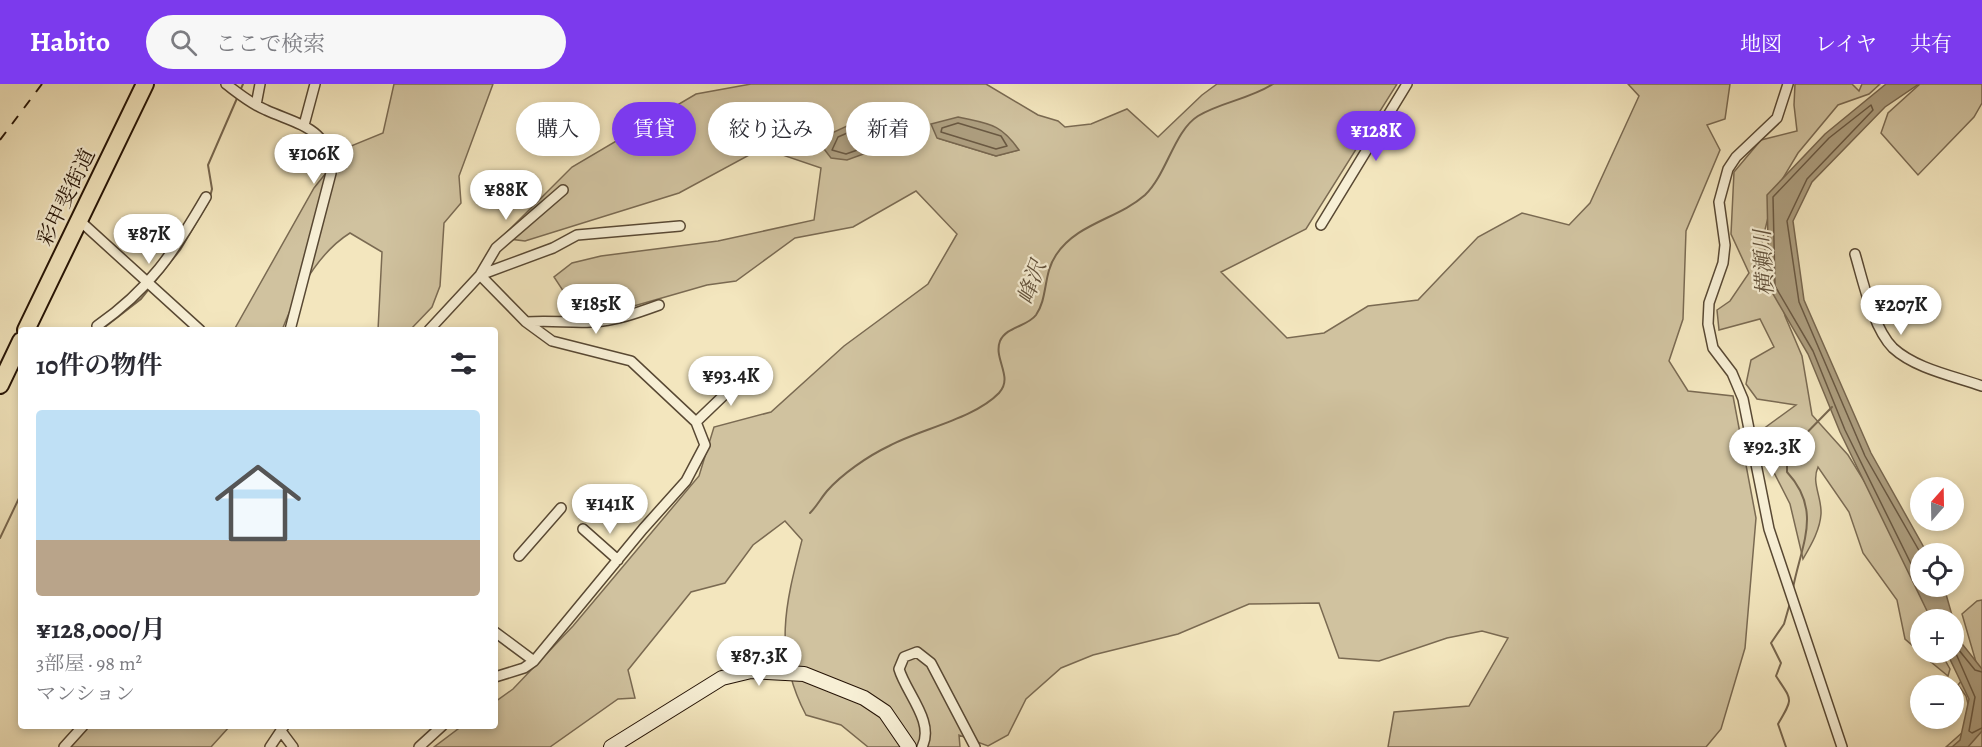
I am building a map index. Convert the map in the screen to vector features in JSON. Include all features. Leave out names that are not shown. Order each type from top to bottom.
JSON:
[{"type":"highway","name":"彩甲斐街道","points":[[27,327],[146,84]]},
{"type":"highway","points":[[0,385],[18,347]]},
{"type":"street","points":[[226,84],[256,105],[304,125],[323,142],[331,161],[331,173],[291,327]]},
{"type":"street","points":[[256,105],[260,84]]},
{"type":"street","points":[[304,125],[315,84]]},
{"type":"street","points":[[1322,225],[1407,84]]},
{"type":"street","points":[[1788,84],[1777,118],[1736,157],[1728,169],[1719,202],[1725,245],[1723,263],[1709,303],[1708,324],[1713,348],[1732,373],[1743,399],[1769,529],[1842,747]]},
{"type":"street","points":[[432,327],[480,275],[496,248],[563,190]]},
{"type":"street","points":[[97,326],[129,304],[148,283],[179,243],[206,197]]},
{"type":"street","points":[[79,220],[197,327]]},
{"type":"street","points":[[480,275],[553,248],[577,235],[680,226]]},
{"type":"street","points":[[1855,254],[1874,314],[1893,347],[1926,366],[1982,386]]},
{"type":"street","points":[[480,275],[525,322],[552,340],[631,361],[696,422],[705,445],[686,481],[534,661],[524,669],[498,676]]},
{"type":"street","points":[[525,322],[600,321],[620,318],[659,305]]},
{"type":"street","points":[[696,422],[747,373]]},
{"type":"street","points":[[519,556],[561,508]]},
{"type":"street","points":[[583,529],[618,560]]},
{"type":"street","points":[[498,635],[534,661]]},
{"type":"street","points":[[922,747],[925,723],[903,684],[899,669],[904,657],[917,652],[931,663],[975,747]]},
{"type":"street","points":[[612,747],[722,678],[751,671],[804,674],[864,698],[885,712],[909,747]]},
{"type":"street","points":[[64,747],[79,729]]},
{"type":"street","points":[[270,747],[282,729]]},
{"type":"street","points":[[284,729],[293,747]]},
{"type":"street","points":[[419,747],[439,729]]},
{"type":"shaded area","points":[[394,84],[493,84],[459,176],[461,203],[444,223],[440,286],[432,307],[413,327],[378,327],[382,252],[350,233],[338,241],[318,263],[301,289],[283,327],[236,327],[314,188],[346,148],[383,133]]},
{"type":"shaded area","points":[[751,84],[986,84],[1038,115],[1058,121],[1065,127],[1091,124],[1127,109],[1158,137],[1202,95],[1217,84],[1397,84],[1306,229],[1221,272],[1287,338],[1324,333],[1368,306],[1418,300],[1478,237],[1522,213],[1569,225],[1590,203],[1639,96],[1628,84],[1730,84],[1725,119],[1707,125],[1720,150],[1686,231],[1683,319],[1669,361],[1688,391],[1733,396],[1756,518],[1745,648],[1721,729],[1706,747],[1388,747],[1394,712],[1469,706],[1508,638],[1482,631],[1447,638],[1379,661],[1339,658],[1319,603],[1249,604],[1178,634],[1093,655],[1061,668],[1026,699],[1008,735],[988,746],[959,735],[960,747],[868,747],[841,725],[806,715],[796,692],[789,670],[785,629],[791,586],[802,540],[785,521],[753,545],[725,583],[691,592],[628,670],[635,698],[618,699],[550,747],[434,747],[458,729],[498,729],[498,700],[513,689],[573,626],[699,476],[714,427],[771,412],[844,346],[928,284],[957,234],[916,191],[853,227],[795,238],[736,281],[707,285],[620,310],[575,309],[554,277],[572,263],[601,256],[718,241],[814,220],[821,168],[786,156],[834,156],[834,102],[708,102],[708,156],[747,156],[679,193],[525,241],[501,238],[572,167],[591,156],[600,156],[600,151],[612,143],[612,156],[696,156],[696,102],[682,102],[696,94]],"holes":[[[937,138],[1019,150],[996,156]]]},
{"type":"shaded area","points":[[1795,84],[1852,84],[1859,91],[1862,84],[1880,84],[1869,94],[1838,105],[1798,153],[1774,193],[1762,242],[1776,276],[1785,316],[1802,356],[1812,415],[1848,455],[1897,534],[1910,563],[1910,597],[1926,597],[1928,609],[1910,609],[1910,643],[1905,639],[1897,600],[1863,553],[1849,512],[1818,467],[1816,484],[1821,508],[1820,520],[1815,537],[1803,559],[1790,504],[1763,451],[1759,432],[1796,405],[1757,399],[1746,384],[1751,360],[1774,347],[1760,319],[1719,330],[1717,310],[1730,301],[1749,273],[1731,234],[1734,172],[1761,140],[1797,131],[1794,105]]},
{"type":"shaded area","points":[[1920,84],[1982,84],[1982,103],[1974,117],[1918,175],[1881,133],[1888,113]]},
{"type":"shaded area","points":[[1982,600],[1982,747],[1946,747],[1973,723],[1964,693],[1964,677],[1976,662],[1964,621],[1964,612],[1977,601]]},
{"type":"shaded area","points":[[1932,663],[1947,663],[1950,669],[1947,675]]},
{"type":"shaded area","points":[[77,729],[227,729],[211,747],[67,747]]},
{"type":"water","points":[[1886,84],[1919,84],[1885,107],[1812,182],[1793,221],[1804,300],[1871,453],[1910,523],[1910,531],[1915,531],[1921,543],[1910,543],[1910,576],[1840,432],[1808,354],[1769,287],[1767,195],[1825,134]]},
{"type":"water","points":[[958,117],[993,126],[1006,134],[1019,150],[996,156],[937,138],[931,124]]},
{"type":"water","points":[[846,126],[846,156],[858,156],[847,160],[831,158],[829,156],[834,156],[834,132]]},
{"type":"water","points":[[1920,597],[1947,597],[1950,609],[1926,609]]},
{"type":"water","points":[[1964,646],[1982,669],[1982,731],[1968,747],[1952,747],[1960,740],[1964,729],[1969,699],[1964,689],[1964,675],[1958,675],[1952,663],[1964,663]]},
{"type":"waterway","points":[[240,91],[243,84]]},
{"type":"waterway","name":"峰沢","points":[[810,513],[833,485],[864,460],[902,440],[976,410],[999,393],[1004,381],[999,354],[1000,341],[1007,332],[1028,322],[1036,315],[1040,308],[1052,262],[1065,244],[1086,228],[1123,210],[1145,195],[1159,176],[1176,142],[1198,116],[1273,84]]},
{"type":"waterway","points":[[152,285],[180,250],[209,201],[212,189],[208,165],[238,96]]},
{"type":"waterway","points":[[105,327],[141,299],[149,289]]},
{"type":"waterway","points":[[1793,588],[1804,543],[1807,515],[1798,486],[1787,472],[1787,453],[1832,407]]},
{"type":"waterway","points":[[0,538],[18,500]]},
{"type":"waterway","points":[[1786,747],[1778,724],[1787,709],[1789,699],[1776,676],[1781,663],[1771,643],[1784,624],[1790,603]]},
{"type":"railway","points":[[0,140],[42,84]]},
{"type":"water label","name":"横瀬川","points":[[1763,263]]}]
